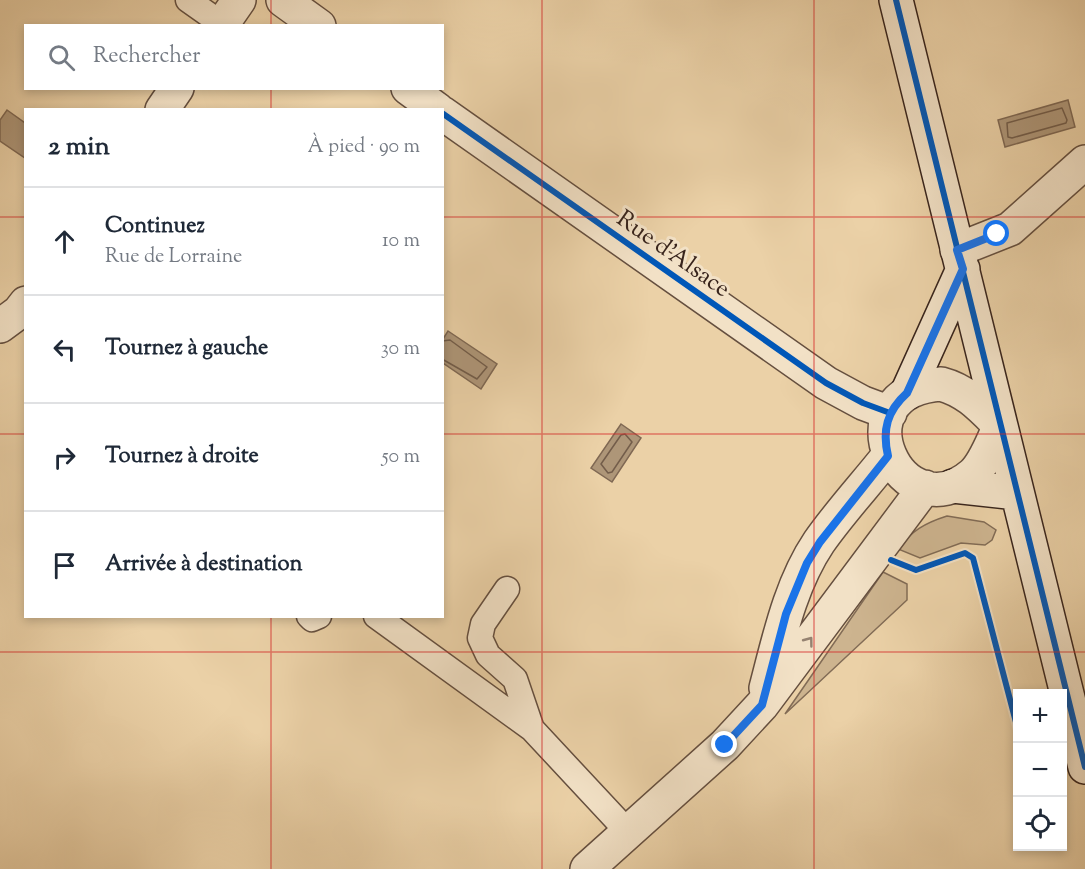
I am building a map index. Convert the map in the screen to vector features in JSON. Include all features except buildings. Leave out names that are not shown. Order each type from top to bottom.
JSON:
[{"type":"street","points":[[283,0],[316,24]]},
{"type":"street","points":[[896,0],[1085,767]]},
{"type":"street","points":[[163,108],[176,90]]},
{"type":"street","points":[[411,90],[435,108]]},
{"type":"street","name":"Rue d'Alsace","points":[[444,114],[826,383],[863,403],[898,403]]},
{"type":"street","points":[[1017,493],[939,486],[902,476],[888,456],[885,427],[898,403],[960,259],[1010,229],[1085,162]]},
{"type":"street","points":[[0,326],[24,306]]},
{"type":"street","points":[[898,403],[923,385],[941,384],[958,388],[973,398],[1000,426]]},
{"type":"street","points":[[587,869],[725,745],[762,705],[939,486],[973,474],[1000,426]]},
{"type":"street","points":[[762,705],[786,614],[807,563],[820,542],[888,456]]},
{"type":"lane","points":[[188,0],[227,16]]},
{"type":"lane","points":[[507,589],[483,624],[480,638],[488,656],[515,679],[532,729]]},
{"type":"lane","points":[[379,618],[532,729],[628,831]]},
{"type":"shaded area","points":[[947,516],[984,522],[996,530],[992,540],[985,545],[961,543],[920,558],[898,549],[919,528]]},
{"type":"shaded area","points":[[883,572],[907,584],[907,600],[785,714]]},
{"type":"water","points":[[1068,100],[1075,127],[1005,147],[998,120]]},
{"type":"water","points":[[7,110],[24,122],[24,157],[0,141],[0,120]]},
{"type":"water","points":[[448,331],[497,364],[481,389],[444,364],[444,337]]},
{"type":"water","points":[[621,424],[641,438],[612,482],[591,468]]},
{"type":"cycle path","points":[[896,0],[1085,767]]},
{"type":"cycle path","points":[[444,114],[826,383],[863,403],[890,413]]},
{"type":"cycle path","points":[[891,560],[916,570],[965,553],[973,558],[1013,711]]},
{"type":"route","points":[[725,745],[762,705],[786,614],[807,563],[820,542],[888,456],[885,427],[897,402],[907,393],[963,269],[957,250],[997,234]]}]
